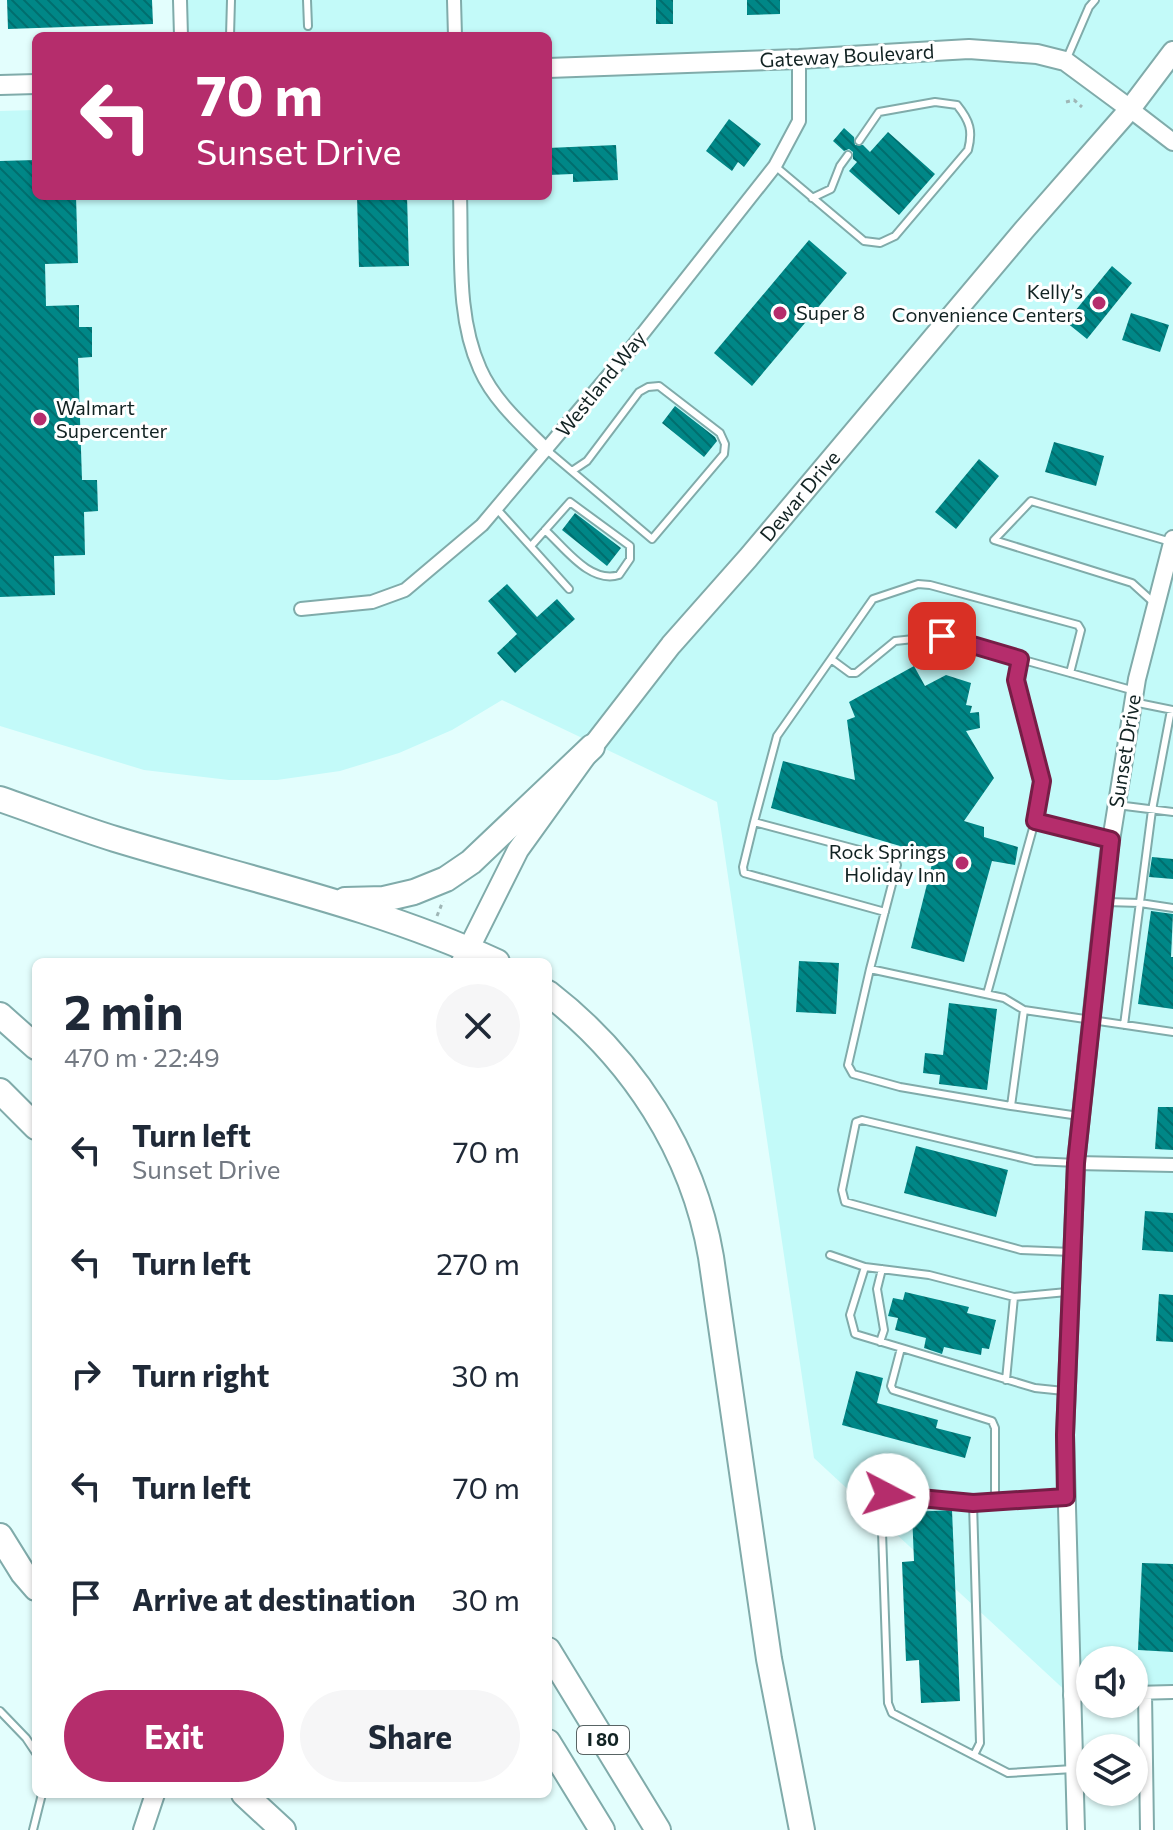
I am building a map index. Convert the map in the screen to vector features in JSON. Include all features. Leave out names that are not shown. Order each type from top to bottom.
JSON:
[{"type":"highway","points":[[326,900],[384,899],[414,892],[446,879],[471,862],[592,747]]},
{"type":"highway","points":[[0,799],[114,838],[326,900],[465,955]]},
{"type":"highway","points":[[552,996],[579,1019],[622,1065],[653,1107],[678,1150],[704,1220],[769,1659],[802,1830]]},
{"type":"highway","points":[[0,1015],[32,1043]]},
{"type":"highway","points":[[0,1091],[32,1123]]},
{"type":"highway","points":[[0,1536],[32,1583]]},
{"type":"highway","name":"I 80","points":[[552,1657],[658,1830]]},
{"type":"highway","name":"I 80","points":[[552,1749],[602,1830]]},
{"type":"highway","points":[[248,1798],[283,1830]]},
{"type":"main road","name":"Gateway Boulevard","points":[[552,68],[969,49],[1037,54],[1065,61],[1130,109]]},
{"type":"main road","name":"Dewar Drive","points":[[465,955],[518,850],[671,645],[1130,109],[1173,52]]},
{"type":"main road","points":[[0,85],[32,84]]},
{"type":"main road","points":[[143,1830],[154,1798]]},
{"type":"street","points":[[180,0],[181,32]]},
{"type":"street","points":[[454,0],[455,32]]},
{"type":"street","name":"Westland Way","points":[[301,609],[372,602],[405,590],[482,525],[736,219],[775,166],[799,121],[799,59]]},
{"type":"street","points":[[1130,109],[1171,141]]},
{"type":"street","points":[[460,200],[464,311],[476,357],[494,392],[511,415],[547,450]]},
{"type":"street","name":"Sunset Drive","points":[[1076,1830],[1066,1497],[1076,1163],[1111,840],[1134,696],[1173,541]]},
{"type":"street","points":[[1076,1163],[1173,1165]]},
{"type":"street","points":[[1148,1693],[1173,1692]]},
{"type":"street","points":[[1070,1695],[1076,1695]]},
{"type":"street","points":[[1141,1718],[1147,1830]]},
{"type":"lane","points":[[230,32],[231,0]]},
{"type":"lane","points":[[307,0],[308,26]]},
{"type":"lane","points":[[1065,61],[1095,0]]},
{"type":"lane","points":[[775,166],[864,241],[880,243],[895,236],[968,150],[972,135],[968,119],[957,105],[935,102],[879,112],[859,141]]},
{"type":"lane","points":[[812,198],[831,189],[848,155]]},
{"type":"lane","points":[[547,450],[652,539],[724,454],[725,444],[720,433],[659,386],[648,387],[639,392],[587,461],[572,471]]},
{"type":"lane","points":[[1156,604],[1132,583],[994,540],[1031,501],[1173,541]]},
{"type":"lane","points":[[531,546],[545,530],[570,502],[630,546],[631,555],[619,575],[604,578],[545,530]]},
{"type":"lane","points":[[496,508],[569,589]]},
{"type":"lane","points":[[885,912],[744,873],[743,867],[777,736],[873,599],[918,584],[930,585],[1078,625],[1081,630],[1070,673]]},
{"type":"lane","points":[[831,659],[850,673],[856,673],[895,641],[942,636],[1070,673],[1172,710],[1152,810],[1124,1025]]},
{"type":"lane","points":[[987,994],[1035,821],[1042,781],[1016,680],[1020,659]]},
{"type":"lane","points":[[1117,805],[1173,812]]},
{"type":"lane","points":[[1035,821],[1111,840]]},
{"type":"lane","points":[[754,822],[893,859],[897,865],[848,1065],[853,1074],[900,1087],[1081,1116]]},
{"type":"lane","points":[[1104,902],[1173,908]]},
{"type":"lane","points":[[870,969],[1004,998],[1024,1010],[1173,1032]]},
{"type":"lane","points":[[1011,1106],[1024,1010]]},
{"type":"lane","points":[[1072,1252],[1021,1250],[845,1202],[842,1190],[856,1122],[862,1120],[1035,1161],[1076,1163]]},
{"type":"lane","points":[[830,1255],[865,1267],[929,1275],[1014,1297],[1071,1292]]},
{"type":"lane","points":[[865,1267],[850,1315],[855,1334],[1035,1388],[1067,1391]]},
{"type":"lane","points":[[880,1342],[884,1330],[877,1289],[882,1269]]},
{"type":"lane","points":[[1006,1380],[1014,1297]]},
{"type":"lane","points":[[901,1348],[891,1386],[893,1390],[992,1421],[995,1428],[995,1502]]},
{"type":"lane","points":[[1066,1497],[973,1503],[888,1495],[881,1503],[888,1703],[892,1713],[1008,1773],[1073,1769]]},
{"type":"lane","points":[[973,1503],[980,1743],[974,1755]]},
{"type":"lane","points":[[0,1711],[32,1747]]},
{"type":"lane","points":[[33,1830],[41,1798]]},
{"type":"path","points":[[1066,102],[1078,95]]},
{"type":"path","points":[[1074,100],[1082,107]]},
{"type":"shaded area","points":[[180,0],[1173,0],[1173,1692],[1148,1693],[1148,1646],[1076,1646],[1076,1695],[1070,1695],[814,1458],[717,802],[502,700],[452,730],[399,753],[340,771],[277,780],[229,780],[144,770],[0,726],[0,111],[32,110],[32,200],[552,200],[552,32],[181,32]]},
{"type":"building","points":[[7,0],[152,0],[153,24],[8,29]]},
{"type":"building","points":[[656,0],[673,0],[673,24],[656,24]]},
{"type":"building","points":[[747,0],[780,0],[780,14],[747,15]]},
{"type":"building","points":[[729,119],[761,144],[744,167],[738,162],[732,171],[706,151]]},
{"type":"building","points":[[844,128],[854,137],[855,145],[863,145],[870,152],[888,132],[935,174],[899,215],[849,171],[857,162],[853,159],[853,152],[849,149],[844,151],[833,141]]},
{"type":"building","points":[[616,145],[618,180],[573,182],[573,174],[552,175],[552,148]]},
{"type":"building","name":"Walmart Supercenter","points":[[32,160],[32,200],[76,200],[78,263],[45,264],[46,306],[79,305],[79,327],[92,327],[92,357],[78,358],[82,480],[97,480],[98,511],[84,512],[85,555],[54,556],[55,595],[0,597],[0,161]]},
{"type":"building","points":[[357,200],[407,200],[409,266],[359,267]]},
{"type":"building","name":"Super 8","points":[[809,240],[847,273],[752,386],[714,353]]},
{"type":"building","name":"Kelly’s Convenience Centers","points":[[1112,266],[1132,283],[1087,339],[1066,322]]},
{"type":"building","points":[[1131,313],[1169,325],[1160,352],[1122,340]]},
{"type":"building","points":[[675,406],[715,437],[717,441],[704,457],[662,423]]},
{"type":"building","points":[[1054,442],[1104,456],[1096,486],[1045,472]]},
{"type":"building","points":[[979,459],[999,476],[956,529],[935,512]]},
{"type":"building","points":[[575,513],[621,548],[607,566],[562,530]]},
{"type":"building","points":[[507,584],[537,617],[557,599],[575,619],[515,673],[497,653],[517,634],[488,601]]},
{"type":"building","points":[[914,666],[925,686],[946,675],[971,683],[966,705],[972,706],[970,713],[979,712],[980,728],[966,731],[994,778],[964,821],[984,827],[984,837],[1018,847],[1015,865],[992,861],[964,962],[911,948],[934,856],[771,808],[783,761],[855,780],[847,720],[855,717],[849,702]]},
{"type":"building","points":[[1152,857],[1173,859],[1173,879],[1149,877]]},
{"type":"building","points":[[1151,911],[1173,914],[1173,1009],[1138,1004]]},
{"type":"building","points":[[799,961],[839,963],[836,1014],[796,1012]]},
{"type":"building","points":[[949,1003],[997,1009],[987,1090],[939,1084],[940,1075],[923,1073],[925,1053],[943,1055]]},
{"type":"building","points":[[1158,1107],[1173,1107],[1173,1150],[1155,1149]]},
{"type":"building","points":[[916,1146],[1008,1170],[996,1217],[904,1193]]},
{"type":"building","points":[[1145,1211],[1173,1213],[1173,1252],[1142,1250]]},
{"type":"building","points":[[905,1292],[969,1307],[967,1313],[996,1320],[989,1349],[982,1348],[981,1355],[944,1347],[942,1354],[924,1348],[926,1338],[895,1330],[898,1318],[888,1316],[893,1298],[903,1300]]},
{"type":"building","points":[[1159,1294],[1173,1295],[1173,1342],[1156,1341]]},
{"type":"building","points":[[856,1371],[883,1378],[877,1403],[938,1420],[936,1428],[971,1437],[965,1458],[842,1425]]},
{"type":"building","points":[[952,1510],[960,1701],[921,1703],[919,1660],[906,1661],[902,1562],[914,1561],[912,1512]]},
{"type":"building","points":[[1142,1563],[1173,1564],[1173,1652],[1148,1651],[1148,1646],[1138,1646]]},
{"type":"place","name":"Kelly’s Convenience Centers","points":[[1099,303]]},
{"type":"place","name":"Super 8","points":[[780,313]]},
{"type":"place","name":"Walmart Supercenter","points":[[40,419]]},
{"type":"place","name":"Rock Springs Holiday Inn","points":[[962,863]]},
{"type":"route","points":[[888,1495],[973,1503],[1066,1497],[1065,1435],[1076,1163],[1111,840],[1035,821],[1042,781],[1016,680],[1020,659],[942,636]]}]
